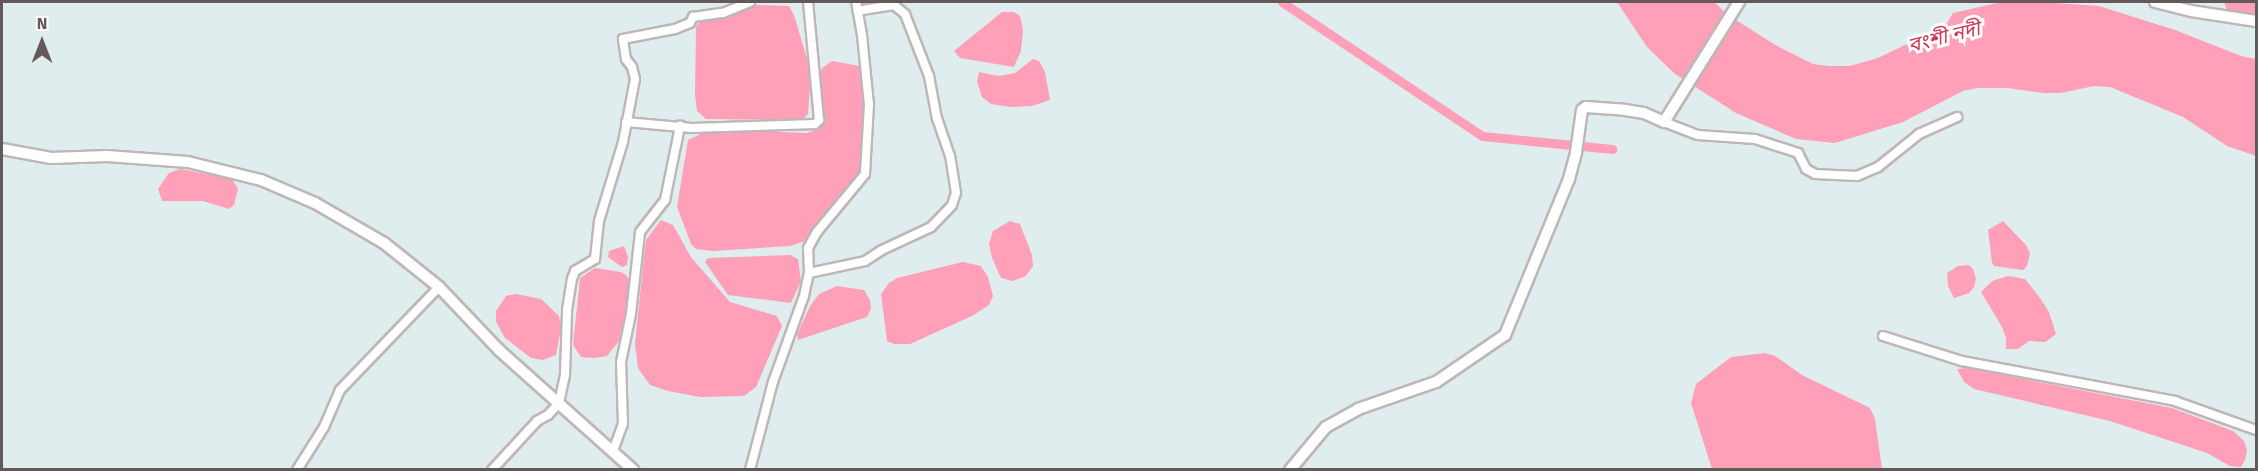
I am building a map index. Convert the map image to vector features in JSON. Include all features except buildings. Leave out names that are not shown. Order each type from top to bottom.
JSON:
[{"type":"street","points":[[492,470],[537,421],[548,415],[559,403],[565,375],[567,310],[572,279],[575,271],[595,259],[599,220],[626,122],[635,79],[632,67],[626,59],[623,39],[675,29],[690,23],[693,17],[723,13],[750,2]]},
{"type":"street","points":[[626,122],[680,126],[815,124],[819,120],[808,2]]},
{"type":"street","points":[[750,470],[773,382],[795,325],[809,273],[808,248],[865,174],[869,105],[856,2]]},
{"type":"street","points":[[1666,119],[1739,2]]},
{"type":"street","points":[[2155,2],[2191,11],[2256,21]]},
{"type":"street","points":[[809,273],[865,261],[932,227],[952,205],[956,193],[950,156],[937,119],[928,76],[905,14],[894,5],[857,10]]},
{"type":"street","points":[[1290,470],[1326,427],[1358,409],[1437,382],[1505,335],[1569,179],[1576,152],[1582,110],[1586,107],[1644,113],[1666,119],[1698,135],[1755,139],[1798,153],[1806,169],[1815,174],[1857,176],[1878,167],[1919,134],[1956,117]]},
{"type":"street","points":[[613,451],[623,424],[621,362],[631,314],[640,232],[665,200],[680,126]]},
{"type":"street","points":[[2,149],[51,158],[107,156],[188,162],[261,180],[341,217],[384,243],[439,287],[499,350],[633,470]]},
{"type":"street","points":[[297,470],[319,436],[340,390],[439,287]]},
{"type":"street","points":[[1883,336],[1962,362],[2175,401],[2256,430]]},
{"type":"water","name":"বংশী নদী","points":[[1617,2],[1714,2],[1728,15],[1777,46],[1813,64],[1829,66],[1850,66],[1878,58],[1946,25],[1953,13],[1997,3],[2041,2],[2099,6],[2175,30],[2241,56],[2256,59],[2256,156],[2227,146],[2183,117],[2110,87],[2094,86],[2061,93],[1977,88],[1963,91],[1903,122],[1835,143],[1796,139],[1736,113],[1675,74],[1647,47]]},
{"type":"water","points":[[2224,2],[2256,2],[2256,16],[2227,11]]},
{"type":"water","points":[[755,5],[789,6],[794,15],[811,72],[808,114],[804,118],[793,120],[706,119],[697,111],[695,95],[696,26],[702,20],[726,17]]},
{"type":"water","points":[[1002,12],[1014,12],[1020,16],[1023,30],[1021,51],[1014,67],[960,58],[954,51]]},
{"type":"water","points":[[1033,59],[1039,61],[1045,72],[1050,100],[1032,106],[1011,107],[991,104],[982,97],[977,82],[979,72],[998,76],[1015,73]]},
{"type":"water","points":[[832,61],[860,66],[867,81],[866,144],[861,173],[807,240],[791,246],[713,251],[696,249],[691,244],[677,207],[688,140],[703,133],[731,130],[807,133],[821,127],[820,76],[822,68]]},
{"type":"water","points":[[180,169],[232,179],[238,189],[234,205],[229,209],[203,201],[162,201],[158,189],[169,173]]},
{"type":"water","points":[[661,220],[673,225],[691,257],[730,302],[777,316],[782,326],[756,387],[744,396],[700,397],[668,391],[650,385],[638,368],[635,344],[646,240]]},
{"type":"water","points":[[1010,221],[1020,224],[1032,255],[1033,266],[1026,276],[1013,281],[1001,278],[992,258],[989,244],[993,231]]},
{"type":"water","points":[[2003,221],[2026,245],[2030,253],[2027,266],[2023,270],[1994,266],[1992,263],[1988,230]]},
{"type":"water","points":[[624,246],[628,257],[627,265],[622,267],[608,257],[609,251]]},
{"type":"water","points":[[790,255],[798,259],[801,281],[791,303],[728,295],[705,262],[708,258]]},
{"type":"water","points":[[963,262],[981,266],[988,277],[993,296],[989,305],[972,316],[910,344],[894,344],[887,341],[881,294],[889,283],[897,278]]},
{"type":"water","points":[[1969,265],[1976,279],[1974,287],[1969,293],[1954,298],[1948,286],[1947,273],[1958,266]]},
{"type":"water","points":[[595,268],[621,272],[627,276],[631,285],[619,341],[607,356],[581,357],[573,345],[580,278]]},
{"type":"water","points":[[2008,276],[2025,279],[2049,312],[2056,334],[2045,342],[2029,341],[2018,349],[2006,349],[2006,338],[2002,327],[1981,292],[1992,281]]},
{"type":"water","points":[[837,286],[864,290],[870,300],[871,309],[867,317],[798,340],[797,334],[810,306],[819,294]]},
{"type":"water","points":[[516,294],[541,299],[559,316],[561,328],[556,355],[543,360],[531,358],[505,338],[496,322],[496,311],[506,296]]},
{"type":"water","points":[[1765,353],[1775,356],[1802,375],[1870,408],[1875,419],[1882,469],[1712,469],[1691,403],[1696,384],[1731,357]]},
{"type":"water","points":[[1967,368],[2172,408],[2233,431],[2244,441],[2247,450],[2245,460],[2241,467],[2230,466],[2207,453],[2110,421],[1974,389],[1964,382],[1957,369]]},
{"type":"waterway","points":[[1282,2],[1482,136],[1612,149]]}]
